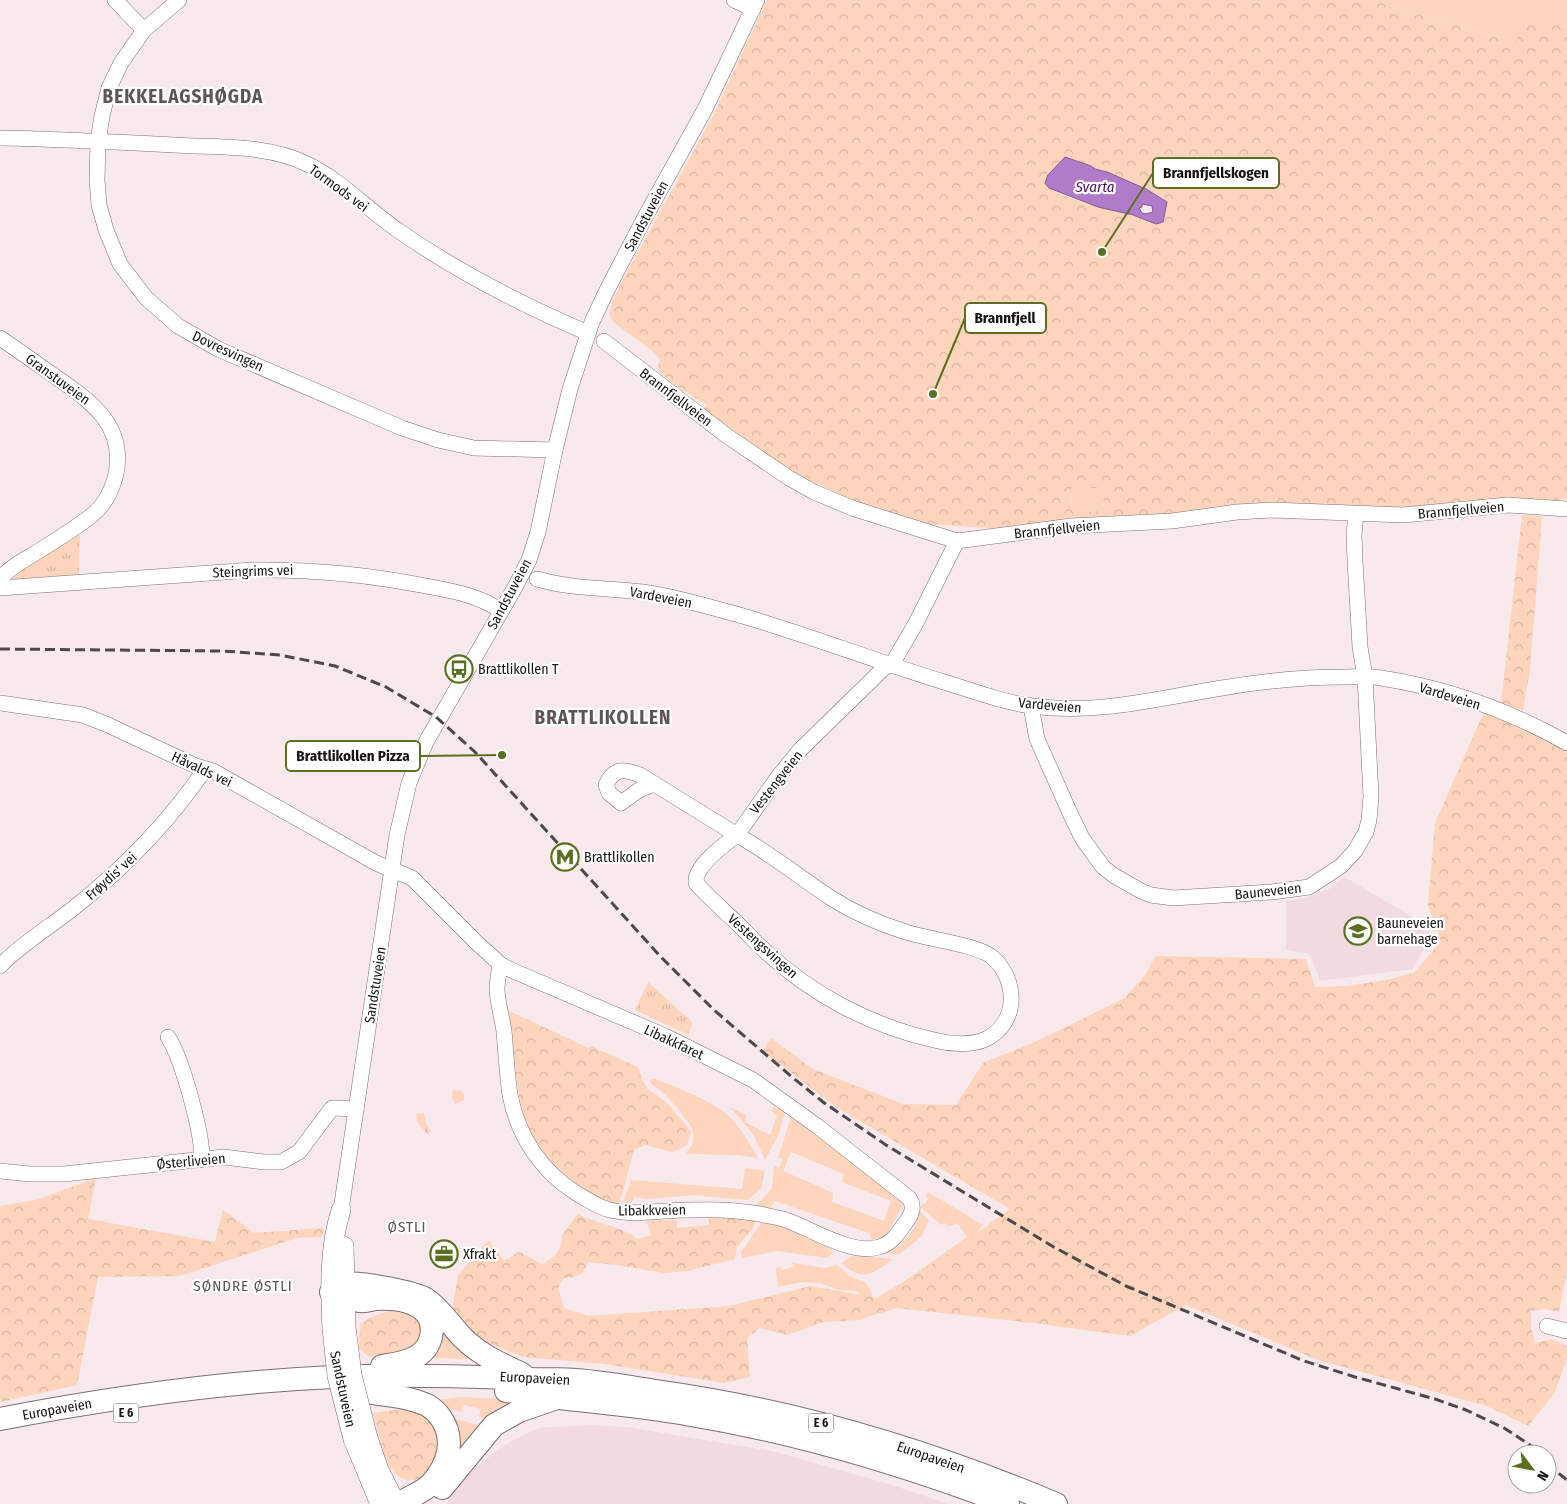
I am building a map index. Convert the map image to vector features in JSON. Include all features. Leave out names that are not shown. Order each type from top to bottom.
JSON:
[{"type":"highway","name":"E 6","points":[[340,1291],[354,1284],[400,1290],[425,1298],[437,1308],[471,1345],[501,1364],[532,1379]]},
{"type":"highway","name":"E 6","points":[[340,1291],[362,1302],[375,1299],[408,1302],[424,1310],[431,1322],[430,1342],[422,1353],[404,1362]]},
{"type":"highway","name":"E 6","points":[[329,1377],[404,1362],[501,1364]]},
{"type":"highway","name":"Europaveien","points":[[0,1419],[64,1407],[174,1392],[329,1377],[405,1375],[489,1376],[576,1380],[693,1396],[796,1417],[886,1441],[949,1462],[1056,1504]]},
{"type":"highway","name":"Europaveien","points":[[0,1434],[66,1422],[178,1406],[316,1392],[404,1389],[482,1390],[624,1405],[692,1415],[793,1436],[878,1459],[952,1483],[1008,1504]]},
{"type":"highway","name":"E 6","points":[[352,1390],[412,1400],[429,1406],[439,1415],[447,1430],[449,1448],[444,1466],[424,1489],[397,1504]]},
{"type":"highway","name":"E 6","points":[[428,1504],[494,1425],[519,1411],[558,1398]]},
{"type":"main road","name":"Sandstuveien","points":[[341,1210],[334,1231],[340,1291],[339,1327],[352,1375],[361,1439],[380,1504]]},
{"type":"main road","name":"Sandstuveien","points":[[361,1439],[397,1504]]},
{"type":"street","points":[[116,0],[144,30]]},
{"type":"street","name":"Dovresvingen","points":[[179,0],[144,30],[135,41],[114,76],[102,116],[98,141],[97,186],[106,230],[120,264],[146,298],[178,326],[218,349],[402,428],[438,440],[474,448],[555,450]]},
{"type":"street","points":[[734,0],[755,4]]},
{"type":"street","name":"Sandstuveien","points":[[341,1210],[392,868],[402,810],[418,761],[441,714],[522,574],[537,538],[570,389],[588,333],[607,290],[712,96],[755,4]]},
{"type":"street","name":"Tormods vei","points":[[0,138],[251,149],[287,156],[302,162],[326,176],[398,230],[440,258],[496,290],[588,333]]},
{"type":"street","name":"Granstuveien","points":[[0,338],[90,402],[108,422],[115,436],[117,466],[111,492],[100,508],[48,546],[11,568],[0,579]]},
{"type":"street","name":"Brannfjellveien","points":[[604,341],[727,436],[789,478],[814,492],[852,508],[957,541],[1071,526],[1172,521],[1237,512],[1284,510],[1403,515],[1508,505],[1567,509]]},
{"type":"street","name":"Bauneveien","points":[[1031,706],[1037,739],[1082,838],[1103,867],[1113,876],[1151,895],[1173,898],[1272,892],[1309,887],[1326,877],[1341,866],[1356,851],[1366,832],[1371,796],[1365,677],[1360,647],[1355,560],[1354,535],[1356,514]]},
{"type":"street","name":"Vestengveien","points":[[737,834],[800,750],[889,665],[916,623],[957,541]]},
{"type":"street","name":"Steingrims vei","points":[[0,588],[252,570],[332,571],[401,581],[466,594],[480,599],[501,611]]},
{"type":"street","name":"Vardeveien","points":[[537,580],[582,588],[664,595],[756,621],[978,693],[1031,706],[1076,709],[1117,707],[1267,680],[1306,677],[1381,678],[1427,687],[1468,699],[1536,726],[1567,743]]},
{"type":"street","name":"Håvalds vei","points":[[0,703],[82,715],[108,725],[196,766],[205,768],[376,862],[392,868]]},
{"type":"street","name":"Frøydis' vei","points":[[0,966],[94,891],[136,853],[171,815],[191,790],[205,768]]},
{"type":"street","points":[[654,784],[737,834]]},
{"type":"street","name":"Vestengsvingen","points":[[737,834],[832,899],[856,911],[905,932],[974,949],[990,955],[997,961],[1009,979],[1011,987],[1010,1011],[1002,1026],[994,1034],[976,1042],[935,1041],[860,1015],[830,1000],[789,971],[763,950],[696,883],[696,876],[706,862],[737,834]]},
{"type":"street","name":"Libakkfaret","points":[[392,868],[412,878],[500,964],[610,1014],[665,1036],[753,1080],[790,1105],[908,1198],[913,1210],[900,1232],[889,1242]]},
{"type":"street","name":"Libakkveien","points":[[500,964],[497,992],[504,1031],[511,1097],[523,1134],[532,1151],[548,1172],[568,1188],[598,1206],[626,1213],[726,1209],[783,1219],[854,1247],[879,1248],[889,1242]]},
{"type":"street","points":[[168,1037],[174,1046],[186,1080],[200,1138],[202,1158]]},
{"type":"street","name":"Østerliveien","points":[[0,1171],[30,1174],[64,1174],[224,1157],[281,1162],[299,1152],[332,1108],[356,1109]]},
{"type":"street","points":[[1547,1326],[1567,1331]]},
{"type":"shaded area","name":"Bauneveien barnehage","points":[[1345,877],[1429,927],[1431,936],[1413,969],[1320,981],[1310,954],[1286,950],[1286,901],[1305,898],[1331,888]]},
{"type":"shaded area","points":[[588,1425],[627,1427],[772,1451],[886,1483],[949,1504],[447,1504],[455,1490],[474,1469],[513,1440],[539,1428]]},
{"type":"green space","points":[[767,0],[1371,0],[1514,42],[1533,21],[1567,27],[1567,499],[1512,504],[1365,508],[1045,531],[924,524],[859,504],[782,466],[701,410],[707,405],[681,389],[659,372],[660,359],[650,349],[613,322],[609,314],[623,279],[713,116]],"holes":[[[1067,157],[1146,189],[1164,199],[1164,216],[1156,224],[1072,199],[1051,189],[1045,183],[1048,175]],[[1071,488],[1103,488],[1104,511],[1072,512]]]},
{"type":"green space","points":[[1371,0],[1567,0],[1567,27],[1533,21],[1515,42]]},
{"type":"green space","points":[[1071,488],[1103,488],[1104,511],[1072,512]]},
{"type":"green space","points":[[1522,515],[1542,516],[1530,670],[1523,710],[1501,704]]},
{"type":"green space","points":[[80,529],[79,576],[14,580],[13,573]]},
{"type":"green space","points":[[1489,701],[1567,736],[1567,1271],[1559,1312],[1545,1309],[1531,1311],[1531,1327],[1535,1343],[1551,1339],[1567,1346],[1567,1359],[1554,1394],[1528,1426],[1487,1406],[1318,1360],[1186,1305],[1130,1336],[897,1308],[858,1320],[824,1322],[787,1335],[760,1328],[747,1338],[750,1377],[725,1383],[604,1364],[523,1357],[477,1338],[452,1311],[458,1275],[489,1240],[504,1261],[519,1252],[542,1264],[557,1253],[561,1245],[562,1235],[578,1214],[617,1228],[637,1239],[652,1235],[646,1221],[677,1220],[677,1228],[709,1225],[709,1218],[735,1218],[756,1221],[753,1228],[737,1247],[735,1259],[687,1271],[664,1273],[588,1262],[582,1273],[564,1278],[558,1288],[564,1308],[588,1316],[729,1306],[811,1286],[877,1298],[944,1257],[1010,1209],[836,1107],[763,1051],[771,1038],[813,1069],[903,1104],[956,1105],[983,1063],[1035,1042],[1125,998],[1144,976],[1156,956],[1306,959],[1315,987],[1347,986],[1387,980],[1415,972],[1441,941],[1428,905],[1435,823]]},
{"type":"green space","points":[[648,982],[692,1022],[689,1035],[635,1010]]},
{"type":"green space","points":[[509,1011],[589,1048],[591,1046],[638,1067],[642,1080],[648,1089],[666,1102],[691,1131],[687,1145],[673,1152],[645,1145],[634,1150],[619,1205],[587,1191],[572,1181],[546,1157],[536,1142],[522,1110]]},
{"type":"green space","points":[[655,1079],[701,1098],[726,1114],[748,1140],[758,1158],[739,1155],[686,1153],[693,1140],[693,1131],[674,1104],[649,1080]]},
{"type":"green space","points":[[453,1090],[464,1094],[464,1100],[455,1104],[452,1096]]},
{"type":"green space","points":[[774,1106],[785,1112],[778,1136],[765,1160],[753,1134],[730,1107],[746,1115],[745,1122],[770,1135],[777,1116],[772,1111]]},
{"type":"green space","points":[[424,1113],[426,1124],[430,1130],[428,1135],[418,1123],[416,1114]]},
{"type":"green space","points":[[792,1114],[904,1203],[886,1236],[872,1240],[869,1233],[775,1201],[770,1209],[755,1207],[772,1188],[774,1168],[775,1166],[779,1168],[783,1159],[778,1158]],"holes":[[[791,1152],[844,1174],[842,1182],[891,1201],[884,1221],[832,1202],[833,1193],[783,1171]]]},
{"type":"green space","points":[[745,1168],[765,1171],[761,1189],[747,1200],[693,1195],[647,1199],[634,1197],[630,1205],[622,1205],[631,1180],[742,1189]]},
{"type":"green space","points":[[96,1178],[88,1219],[215,1242],[223,1210],[254,1233],[324,1228],[322,1237],[297,1238],[180,1276],[98,1277],[77,1385],[0,1402],[0,1206],[36,1200]]},
{"type":"green space","points":[[928,1192],[983,1225],[970,1241],[874,1303],[967,1237],[958,1224],[949,1226],[945,1223],[941,1225],[921,1207],[922,1203],[925,1204],[928,1199],[926,1195]]},
{"type":"green space","points":[[920,1211],[929,1220],[922,1236],[900,1254],[887,1253],[904,1242],[916,1224]]},
{"type":"green space","points":[[762,1222],[787,1228],[832,1248],[833,1252],[827,1258],[777,1251],[742,1258],[741,1252]]},
{"type":"green space","points":[[853,1255],[893,1259],[873,1272],[862,1274],[856,1273],[842,1263]]},
{"type":"green space","points":[[792,1263],[824,1268],[837,1265],[849,1276],[866,1283],[873,1296],[867,1300],[857,1291],[839,1290],[820,1283],[802,1282],[778,1287],[776,1269],[781,1266],[782,1270],[793,1267]]},
{"type":"green space","points":[[390,1311],[400,1312],[416,1319],[423,1326],[421,1333],[415,1344],[401,1355],[382,1359],[372,1358],[359,1348],[360,1324],[374,1316]]},
{"type":"green space","points":[[437,1324],[477,1359],[429,1358]]},
{"type":"green space","points":[[462,1397],[525,1400],[488,1419],[479,1417],[481,1409],[464,1405],[461,1412],[438,1405],[434,1400]]},
{"type":"green space","points":[[403,1409],[418,1413],[431,1425],[437,1438],[437,1452],[433,1464],[425,1474],[415,1480],[404,1479],[393,1471],[381,1444],[373,1413]]},
{"type":"green space","points":[[448,1417],[485,1427],[455,1465]]},
{"type":"water","name":"Svarta","points":[[1065,157],[1107,172],[1146,189],[1167,202],[1163,222],[1156,224],[1133,215],[1098,207],[1049,188],[1045,183],[1048,175]],"holes":[[[1142,204],[1152,206],[1153,212],[1146,214],[1142,213],[1139,208],[1142,207]]]},
{"type":"railway","points":[[0,649],[223,651],[280,655],[335,666],[386,687],[436,717],[475,752],[660,956],[714,1010],[823,1102],[886,1145],[1052,1246],[1126,1286],[1304,1361],[1435,1399],[1466,1410],[1504,1428],[1529,1444]]},
{"type":"railway","points":[[1557,1472],[1567,1480]]},
{"type":"place","name":"Brannfjellskogen","points":[[1102,252]]},
{"type":"place","name":"Brannfjell","points":[[933,394]]},
{"type":"place","name":"Brattlikollen T","points":[[459,669]]},
{"type":"place","name":"Brattlikollen Pizza","points":[[502,755]]},
{"type":"place","name":"Brattlikollen","points":[[565,857]]},
{"type":"place","name":"Bauneveien barnehage","points":[[1358,931]]},
{"type":"place","name":"Xfrakt","points":[[444,1254]]},
{"type":"district","name":"BEKKELAGSHØGDA","points":[[183,96]]},
{"type":"district","name":"BRATTLIKOLLEN","points":[[603,717]]},
{"type":"district","name":"ØSTLI","points":[[407,1227]]},
{"type":"district","name":"SØNDRE ØSTLI","points":[[243,1286]]}]
